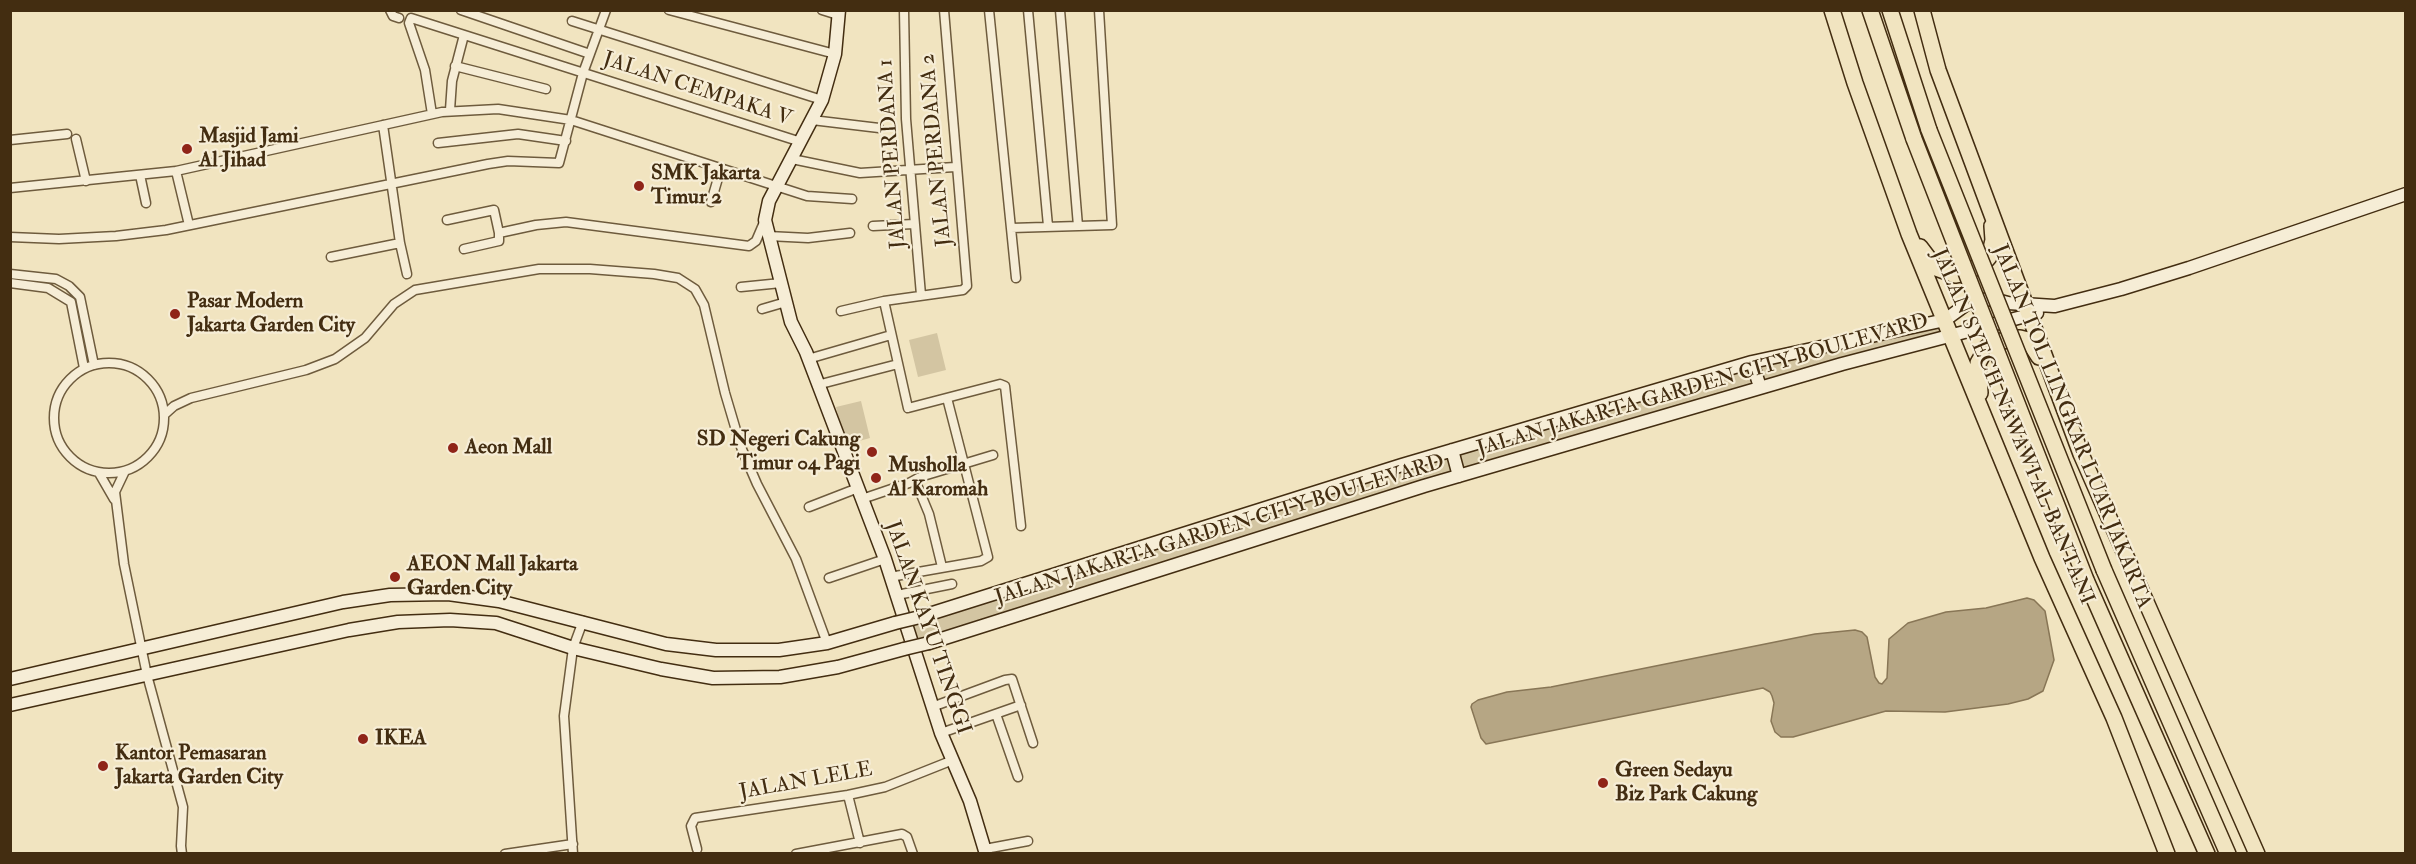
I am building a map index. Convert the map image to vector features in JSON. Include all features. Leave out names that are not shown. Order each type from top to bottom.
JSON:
[{"type":"highway","name":"JALAN SYECH NAWAWI AL BANTANI","points":[[1832,10],[1855,83],[1909,234],[2042,558],[2114,718],[2167,854]]},
{"type":"highway","name":"JALAN TOL LINGKAR LUAR JAKARTA","points":[[1870,10],[1914,139],[2086,580],[2207,854]]},
{"type":"highway","name":"JALAN TOL LINGKAR LUAR JAKARTA","points":[[1890,10],[1929,129],[2104,570],[2228,854]]},
{"type":"highway","points":[[1922,10],[1938,70],[2081,454],[2257,854]]},
{"type":"highway","points":[[1909,234],[1936,268],[1955,275],[1982,265],[1989,257],[1993,240],[1991,212]]},
{"type":"highway","points":[[1983,416],[1977,372],[1978,363],[1988,348],[1996,342],[2020,338],[2028,340],[2057,386]]},
{"type":"street","points":[[390,10],[393,16],[399,18]]},
{"type":"street","points":[[461,10],[591,54]]},
{"type":"street","points":[[583,73],[606,10]]},
{"type":"street","points":[[669,10],[835,54]]},
{"type":"street","points":[[822,10],[838,13]]},
{"type":"street","name":"JALAN PERDANA 1","points":[[904,10],[909,171],[921,295]]},
{"type":"street","name":"JALAN PERDANA 2","points":[[921,295],[963,290],[967,286],[955,167],[944,10]]},
{"type":"street","points":[[989,10],[1016,278]]},
{"type":"street","points":[[1028,10],[1048,226]]},
{"type":"street","points":[[1060,10],[1078,226]]},
{"type":"street","points":[[1011,228],[1110,226],[1112,224],[1099,10]]},
{"type":"street","name":"JALAN KAYU TINGGI","points":[[838,13],[835,54],[822,100],[766,208],[765,220],[791,321],[808,359],[885,559],[932,707],[970,801],[986,851]]},
{"type":"street","name":"JALAN CEMPAKA V","points":[[432,114],[424,70],[409,19],[411,18],[801,142]]},
{"type":"street","points":[[572,21],[822,100]]},
{"type":"street","points":[[450,110],[455,66],[464,35]]},
{"type":"street","points":[[455,66],[546,89]]},
{"type":"street","name":"JALAN CEMPAKA V","points":[[392,183],[497,162],[559,164],[562,162],[583,73]]},
{"type":"street","points":[[10,188],[176,171],[450,110],[513,110],[571,120],[807,196],[852,199]]},
{"type":"street","points":[[812,120],[879,128]]},
{"type":"street","points":[[383,125],[400,243],[407,274]]},
{"type":"street","points":[[10,140],[67,134]]},
{"type":"street","points":[[438,143],[518,134],[566,141]]},
{"type":"street","points":[[76,139],[86,181]]},
{"type":"street","points":[[792,159],[860,173],[955,167]]},
{"type":"street","points":[[711,202],[721,168]]},
{"type":"street","points":[[176,171],[189,225]]},
{"type":"street","points":[[140,175],[146,202]]},
{"type":"street","points":[[10,237],[59,239],[116,236],[189,225],[392,183]]},
{"type":"street","name":"JALAN JAKARTA GARDEN CITY BOULEVARD","points":[[10,705],[349,630],[398,622],[450,620],[496,623],[573,648],[713,678],[780,677],[838,667],[929,643],[1459,476],[1760,387],[1950,336],[2028,310],[2121,289],[2406,194]]},
{"type":"street","points":[[447,220],[493,209],[499,233],[497,242],[464,249]]},
{"type":"street","points":[[499,233],[536,225],[566,222],[749,246],[756,241],[765,220]]},
{"type":"street","points":[[873,226],[914,224]]},
{"type":"street","points":[[768,236],[808,238],[850,233]]},
{"type":"street","points":[[331,257],[400,243]]},
{"type":"street","points":[[164,415],[174,406],[191,398],[306,370],[335,359],[365,338],[394,304],[415,290],[539,269],[590,269],[678,278],[695,289],[705,305],[725,393],[741,447],[757,484],[796,559],[827,643]]},
{"type":"street","points":[[10,274],[56,279],[69,286],[80,297],[94,364]]},
{"type":"street","points":[[741,286],[781,283]]},
{"type":"street","points":[[10,284],[48,288],[71,302],[84,368]]},
{"type":"street","points":[[841,311],[921,295]]},
{"type":"street","name":"JALAN JAKARTA GARDEN CITY BOULEVARD","points":[[10,679],[343,602],[390,595],[458,595],[499,601],[666,644],[716,650],[779,650],[827,643],[920,617],[1452,450],[1752,362],[1946,320],[1971,301],[1993,299],[2028,310]]},
{"type":"street","points":[[884,301],[908,408],[1003,385],[1006,388],[1022,526]]},
{"type":"street","points":[[762,309],[786,302]]},
{"type":"street","points":[[808,359],[891,335]]},
{"type":"street","points":[[1752,362],[1760,387]]},
{"type":"street","points":[[118,363],[135,369],[149,380],[160,398],[164,415],[161,436],[153,451],[141,463],[125,471],[99,473],[82,467],[69,457],[59,443],[54,426],[54,409],[59,392],[70,378],[84,368],[94,364],[118,363]]},
{"type":"street","points":[[817,385],[898,364]]},
{"type":"street","points":[[160,398],[191,398]]},
{"type":"street","points":[[890,577],[981,561],[988,557],[947,398]]},
{"type":"street","points":[[1452,450],[1459,476]]},
{"type":"street","points":[[809,507],[915,480],[965,462],[993,455]]},
{"type":"street","points":[[125,471],[116,492],[116,505],[128,590],[147,675],[183,807],[181,846],[183,854]]},
{"type":"street","points":[[99,473],[116,505]]},
{"type":"street","points":[[915,480],[929,514],[942,567]]},
{"type":"street","points":[[829,578],[885,559]]},
{"type":"street","points":[[897,595],[952,584]]},
{"type":"street","points":[[505,854],[573,849],[564,716],[573,648],[583,621]]},
{"type":"street","points":[[932,707],[1009,679],[1015,685],[1033,743]]},
{"type":"street","points":[[941,733],[1021,705]]},
{"type":"street","points":[[996,714],[1018,777]]},
{"type":"street","name":"JALAN LELE","points":[[697,849],[691,826],[694,818],[848,795],[901,782],[953,760]]},
{"type":"street","points":[[848,795],[860,843]]},
{"type":"street","points":[[796,854],[902,834],[907,837],[913,854]]},
{"type":"street","points":[[986,851],[1028,841]]},
{"type":"shaded area","points":[[1935,322],[1950,336],[1759,387],[916,646],[908,620],[1752,362]]},
{"type":"shaded area","points":[[937,333],[946,370],[918,377],[909,340]]},
{"type":"shaded area","points":[[861,401],[870,438],[845,445],[836,407]]},
{"type":"shaded area","points":[[2027,598],[2034,600],[2045,611],[2054,660],[2043,691],[2028,699],[2008,704],[1945,712],[1886,711],[1793,737],[1781,737],[1775,732],[1771,721],[1774,703],[1772,696],[1763,688],[1486,744],[1481,738],[1471,707],[1478,700],[1507,692],[1551,687],[1815,634],[1855,630],[1867,637],[1875,677],[1882,684],[1887,678],[1889,639],[1908,623],[1946,612],[1986,608]]},
{"type":"place","name":"Masjid Jami Al Jihad","points":[[187,149]]},
{"type":"place","name":"SMK Jakarta Timur 2","points":[[639,186]]},
{"type":"place","name":"Pasar Modern Jakarta Garden City","points":[[175,314]]},
{"type":"place","name":"Aeon Mall","points":[[453,448]]},
{"type":"place","name":"SD Negeri Cakung Timur 04 Pagi","points":[[872,452]]},
{"type":"place","name":"Musholla Al Karomah","points":[[876,478]]},
{"type":"place","name":"AEON Mall Jakarta Garden City","points":[[395,577]]},
{"type":"place","name":"IKEA","points":[[363,739]]},
{"type":"place","name":"Kantor Pemasaran Jakarta Garden City","points":[[103,766]]},
{"type":"place","name":"Green Sedayu Biz Park Cakung","points":[[1603,783]]}]
